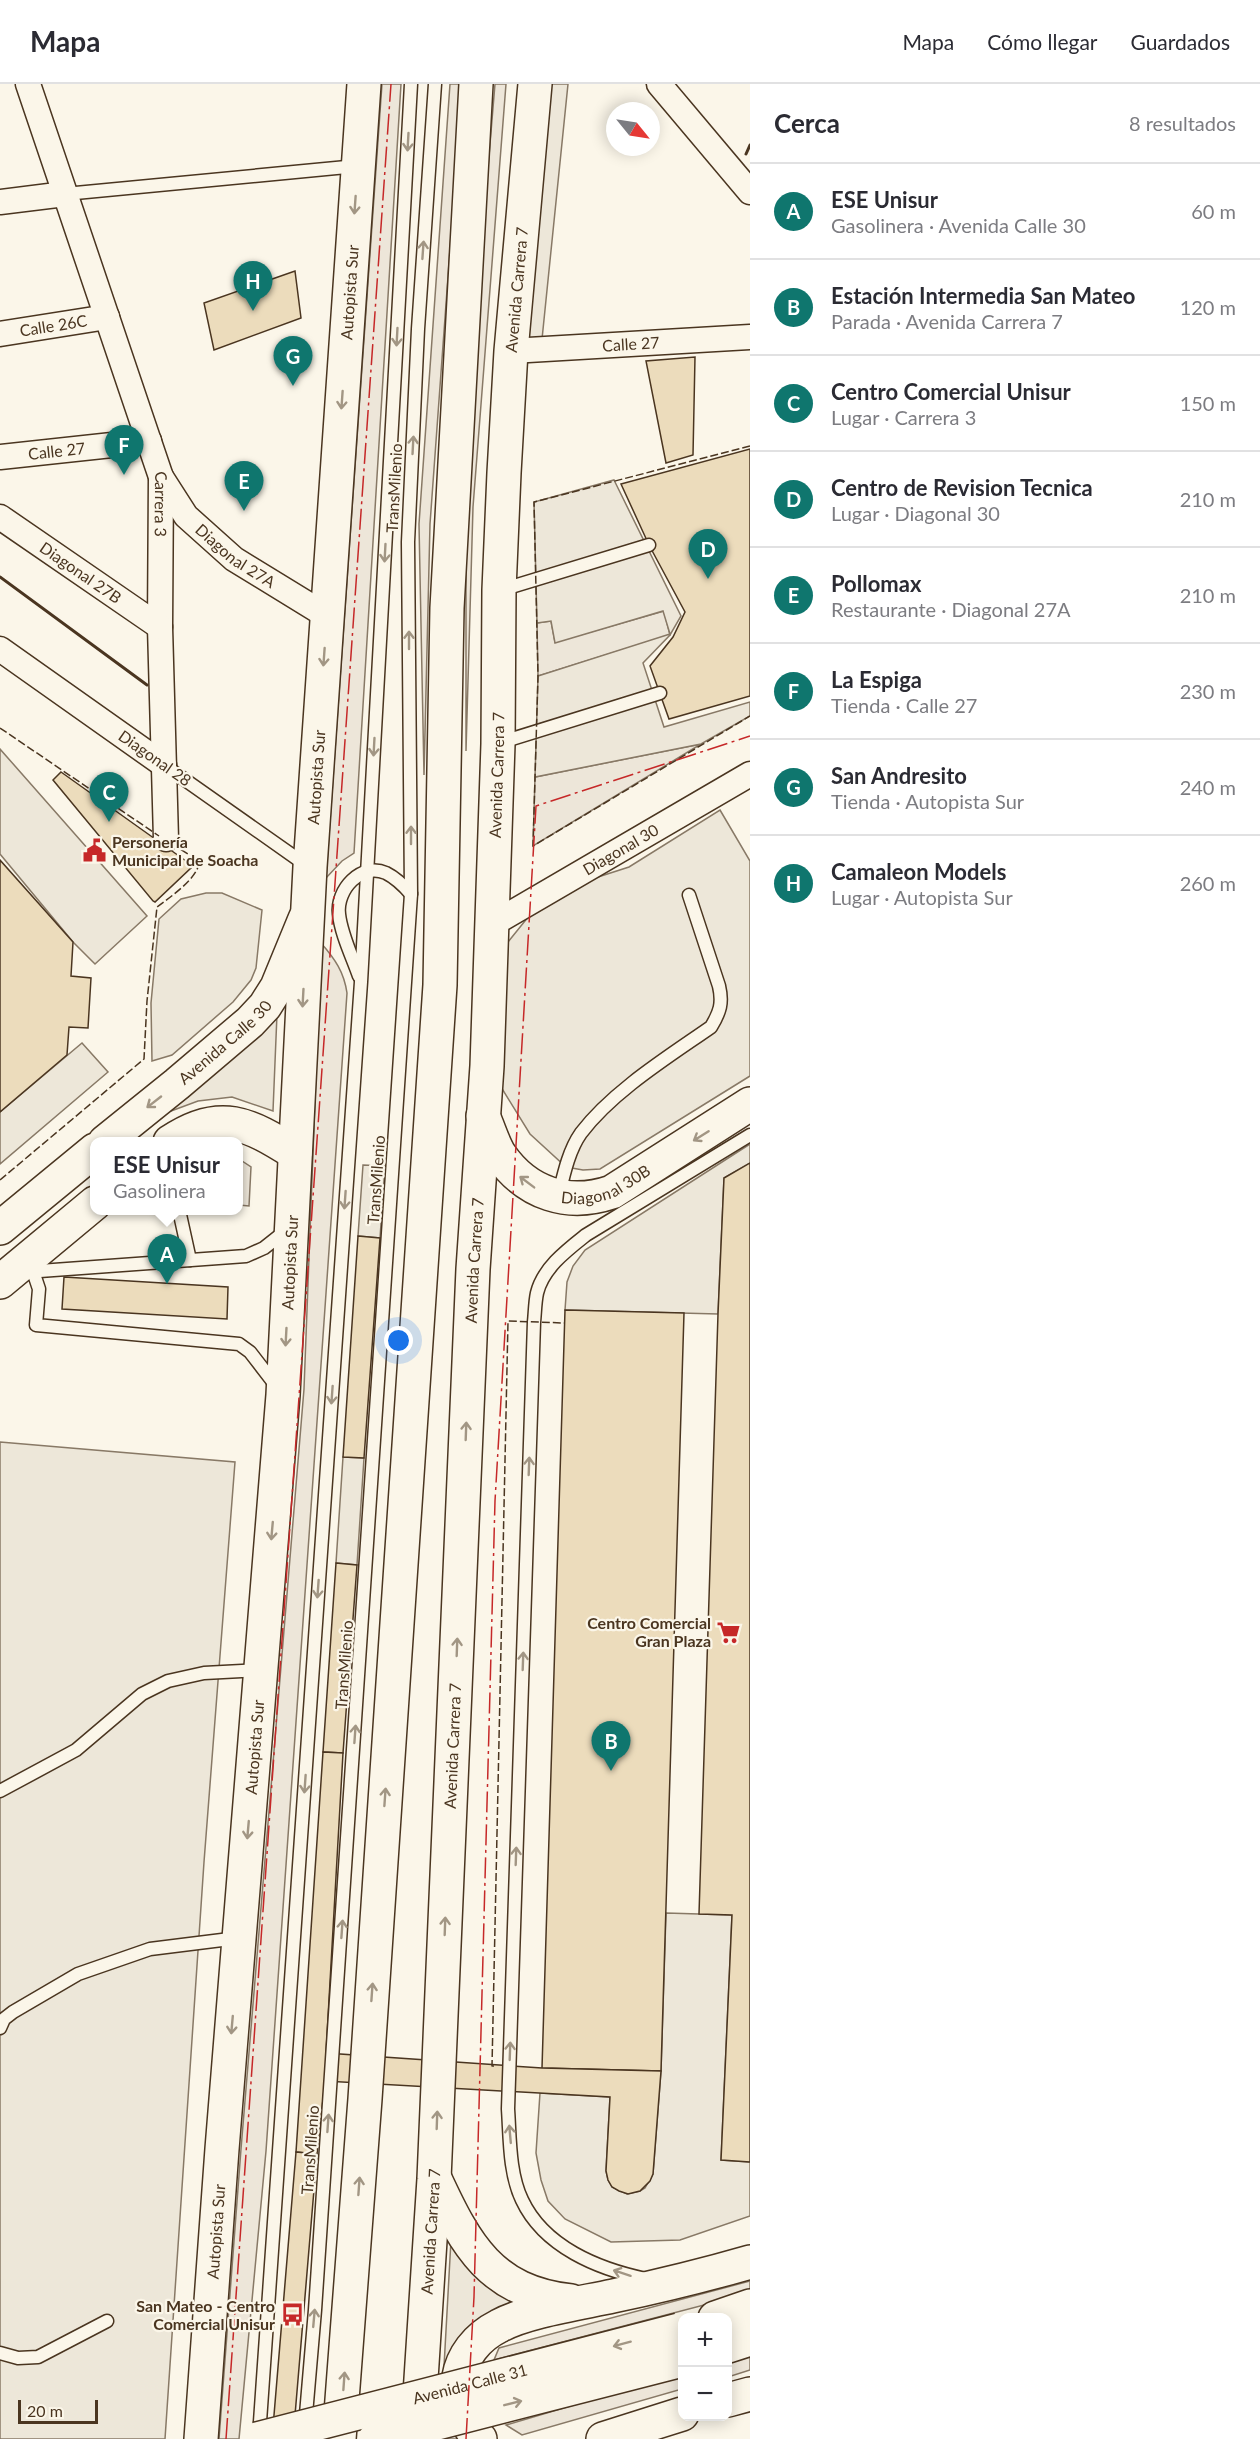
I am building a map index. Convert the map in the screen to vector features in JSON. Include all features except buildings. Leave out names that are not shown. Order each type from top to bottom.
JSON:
[{"type":"main road","name":"Autopista Sur","points":[[201,2439],[283,1395],[307,915],[364,84]]},
{"type":"main road","points":[[339,2439],[365,2098],[440,985],[447,608],[476,84]]},
{"type":"main road","name":"Avenida Carrera 7","points":[[417,2439],[434,2179],[473,1269],[483,1116],[498,744],[499,590],[511,351],[536,84]]},
{"type":"main road","name":"Avenida Calle 30","points":[[121,1136],[265,1006],[278,987],[307,915]]},
{"type":"main road","name":"Diagonal 30B","points":[[483,1116],[499,1154],[524,1181],[538,1190],[577,1199],[594,1198],[612,1192],[750,1104]]},
{"type":"main road","points":[[177,1137],[185,1131],[204,1124],[240,1124],[256,1129],[295,1153]]},
{"type":"main road","points":[[0,1228],[90,1154]]},
{"type":"main road","points":[[14,1276],[90,1208]]},
{"type":"main road","points":[[434,2179],[453,2218],[472,2246],[505,2281],[535,2294],[582,2302]]},
{"type":"main road","points":[[480,2439],[469,2428],[461,2412],[458,2396],[459,2373],[467,2352],[480,2338],[499,2326],[582,2302],[679,2282],[750,2262]]},
{"type":"main road","points":[[730,2313],[750,2306]]},
{"type":"main road","points":[[732,2345],[750,2338]]},
{"type":"main road","name":"Avenida Calle 31","points":[[258,2439],[678,2340]]},
{"type":"main road","name":"Avenida Calle 31","points":[[375,2439],[678,2340]]},
{"type":"main road","points":[[732,2399],[750,2394]]},
{"type":"main road","points":[[602,2439],[678,2415]]},
{"type":"street","name":"Carrera 3","points":[[28,84],[161,477],[160,627],[166,839]]},
{"type":"street","points":[[659,84],[750,192]]},
{"type":"street","points":[[0,202],[65,194]]},
{"type":"street","name":"Calle 26C","points":[[0,334],[107,317]]},
{"type":"street","name":"Calle 27","points":[[511,351],[750,337]]},
{"type":"street","name":"Calle 27","points":[[0,458],[149,441]]},
{"type":"street","name":"Diagonal 27A","points":[[161,477],[186,516],[234,559],[327,616]]},
{"type":"street","name":"Diagonal 27B","points":[[0,517],[160,627]]},
{"type":"street","name":"Diagonal 28","points":[[0,649],[164,765]]},
{"type":"street","name":"Diagonal 30","points":[[491,926],[750,774]]},
{"type":"lane","name":"TransMilenio","points":[[258,2439],[361,981],[411,84]]},
{"type":"lane","name":"TransMilenio","points":[[303,2439],[317,2286],[411,894],[408,542],[418,329],[435,84]]},
{"type":"lane","points":[[65,194],[358,166]]},
{"type":"lane","points":[[499,590],[649,545]]},
{"type":"lane","points":[[498,744],[660,693]]},
{"type":"lane","name":"Diagonal 28","points":[[164,765],[310,867]]},
{"type":"lane","points":[[368,871],[384,872],[399,880],[411,894]]},
{"type":"lane","name":"TransMilenio","points":[[361,981],[339,915],[339,903],[344,888],[354,878],[368,871]]},
{"type":"lane","points":[[558,1196],[566,1167],[582,1133],[623,1091],[711,1027],[720,1012],[722,999],[719,986],[689,895]]},
{"type":"lane","points":[[679,2282],[629,2275],[592,2263],[562,2246],[536,2222],[521,2199],[513,2167],[508,2109],[534,1322],[537,1293],[542,1280],[563,1253],[586,1235],[750,1134]]},
{"type":"lane","points":[[180,1215],[190,1260]]},
{"type":"lane","points":[[14,1276],[246,1256],[264,1248],[292,1226]]},
{"type":"lane","points":[[14,1276],[39,1289],[36,1325],[239,1344],[250,1352],[283,1395]]},
{"type":"lane","points":[[0,1791],[76,1750],[142,1694],[168,1681],[204,1673],[261,1670]]},
{"type":"lane","points":[[0,2028],[4,2019],[13,2012],[78,1974],[150,1949],[239,1937]]},
{"type":"lane","points":[[0,2353],[18,2358],[38,2357],[107,2321]]},
{"type":"shaded area","points":[[382,84],[401,84],[354,853],[342,861],[326,878]]},
{"type":"shaded area","points":[[450,84],[462,84],[430,524],[424,775],[419,524]]},
{"type":"shaded area","points":[[495,84],[506,84],[473,507],[466,751],[466,520],[478,288]]},
{"type":"shaded area","points":[[549,84],[568,84],[541,349],[525,351]]},
{"type":"shaded area","points":[[614,480],[681,616],[670,635],[643,663],[664,727],[750,702],[750,716],[701,744],[535,777],[538,676],[670,634],[663,611],[555,643],[551,621],[537,623],[534,502]]},
{"type":"shaded area","points":[[664,611],[670,635],[538,676],[537,623],[551,621],[555,642]]},
{"type":"shaded area","points":[[701,744],[533,846],[535,777]]},
{"type":"shaded area","points":[[0,749],[147,916],[95,964],[73,942],[0,854]]},
{"type":"shaded area","points":[[720,810],[750,861],[750,1076],[600,1169],[583,1170],[566,1167],[530,1134],[501,1087],[508,942],[533,911],[567,887],[629,867]]},
{"type":"shaded area","points":[[206,893],[222,893],[262,910],[256,968],[251,980],[233,1002],[172,1055],[152,1061],[151,1003],[159,919],[181,899]]},
{"type":"shaded area","points":[[321,943],[338,966],[347,993],[266,2151],[239,2439],[219,2439],[304,1389]]},
{"type":"shaded area","points":[[277,1014],[273,1111],[232,1097],[198,1101],[163,1114]]},
{"type":"shaded area","points":[[82,1043],[108,1072],[0,1164],[0,1112]]},
{"type":"shaded area","points":[[750,1144],[750,1163],[724,1178],[718,1314],[565,1310],[567,1282],[573,1266],[585,1250]]},
{"type":"shaded area","points":[[243,1162],[251,1167],[249,1206],[243,1205]]},
{"type":"shaded area","points":[[363,1165],[385,1166],[380,1238],[358,1236]]},
{"type":"shaded area","points":[[0,1442],[235,1462],[204,1862],[165,2439],[0,2439]]},
{"type":"shaded area","points":[[343,1457],[364,1458],[357,1565],[336,1563]]},
{"type":"shaded area","points":[[666,1913],[732,1915],[721,2160],[750,2162],[750,2216],[680,2240],[611,2242],[565,2219],[548,2201],[536,2153],[540,2093],[610,2097],[606,2171],[608,2180],[612,2187],[627,2194],[645,2188],[653,2174],[661,2071]]},
{"type":"shaded area","points":[[451,2240],[527,2302],[460,2351],[459,2439],[440,2439]]},
{"type":"shaded area","points":[[750,2281],[750,2293],[494,2360],[499,2348]]},
{"type":"shaded area","points":[[750,2353],[750,2370],[732,2376],[732,2358]]},
{"type":"shaded area","points":[[678,2374],[678,2390],[522,2435],[506,2425]]},
{"type":"fence","points":[[750,446],[534,502],[538,676],[533,846],[750,716]]},
{"type":"fence","points":[[0,728],[159,836]]},
{"type":"fence","points":[[0,1180],[144,1059],[147,1001],[157,907],[176,893],[195,874],[199,861],[172,844]]},
{"type":"fence","points":[[494,2066],[492,2066],[508,1321],[564,1323]]},
{"type":"wall","points":[[746,154],[750,145]]},
{"type":"wall","points":[[0,577],[147,685]]},
{"type":"power","points":[[226,2439],[391,84]]},
{"type":"power","points":[[466,2439],[474,2297],[495,1501],[536,806],[750,736]]},
{"type":"place","name":"Camaleon Models","points":[[253,311]]},
{"type":"place","name":"San Andresito","points":[[293,386]]},
{"type":"place","name":"La Espiga","points":[[124,475]]},
{"type":"place","name":"Pollomax","points":[[244,511]]},
{"type":"place","name":"Centro de Revision Tecnica","points":[[708,579]]},
{"type":"place","name":"Centro Comercial Unisur","points":[[109,822]]},
{"type":"place","name":"Personería Municipal de Soacha","points":[[94,851]]},
{"type":"place","name":"ESE Unisur","points":[[167,1284]]},
{"type":"place","name":"Centro Comercial Gran Plaza","points":[[729,1632]]},
{"type":"place","name":"Estación Intermedia San Mateo","points":[[611,1771]]},
{"type":"place","name":"San Mateo - Centro Comercial Unisur","points":[[293,2315]]}]
